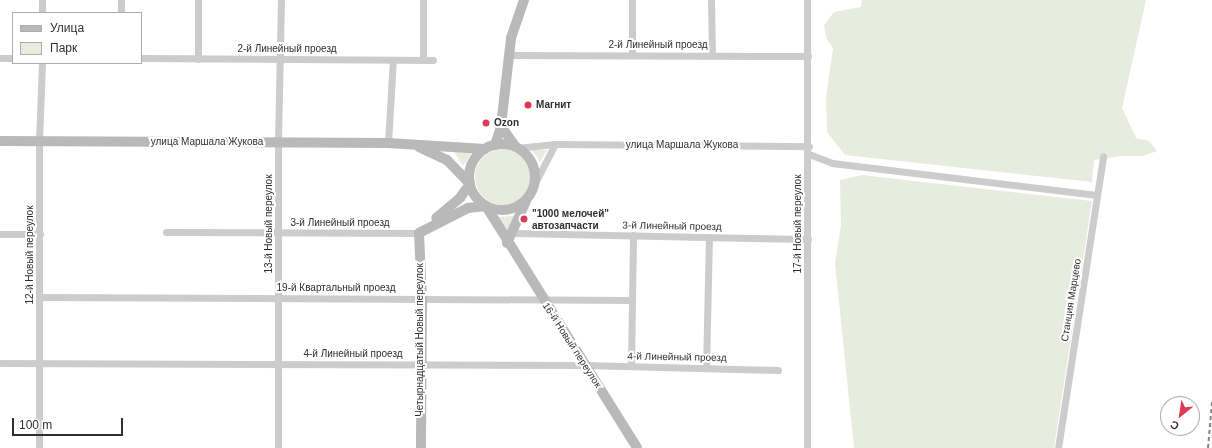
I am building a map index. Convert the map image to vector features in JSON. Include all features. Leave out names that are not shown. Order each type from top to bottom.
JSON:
[{"type":"main road","points":[[495,145],[501,126],[511,38],[524,0]]},
{"type":"main road","points":[[501,126],[516,147],[525,153],[533,165],[535,183],[507,243]]},
{"type":"main road","name":"улица Маршала Жукова","points":[[0,141],[388,143],[485,149]]},
{"type":"main road","name":"улица Маршала Жукова","points":[[414,144],[447,160],[470,184]]},
{"type":"main road","points":[[419,233],[460,198],[470,184],[472,163],[485,149],[495,145],[516,147]]},
{"type":"main road","points":[[470,184],[477,199],[486,206]]},
{"type":"main road","points":[[419,233],[468,208],[486,206],[508,210],[527,200]]},
{"type":"main road","name":"16-й Новый переулок","points":[[486,206],[507,243],[637,448]]},
{"type":"main road","name":"Четырнадцатый Новый переулок","points":[[419,233],[422,299],[421,448]]},
{"type":"street","points":[[42,0],[42,12]]},
{"type":"street","points":[[121,0],[121,12]]},
{"type":"street","points":[[198,0],[198,59]]},
{"type":"street","name":"13-й Новый переулок","points":[[278,448],[278,142],[281,59],[281,0]]},
{"type":"street","points":[[422,60],[423,0]]},
{"type":"street","points":[[632,0],[632,55]]},
{"type":"street","points":[[711,0],[712,55]]},
{"type":"street","name":"17-й Новый переулок","points":[[806,448],[809,154],[807,0]]},
{"type":"street","name":"2-й Линейный проезд","points":[[509,55],[808,56]]},
{"type":"street","points":[[0,58],[12,58]]},
{"type":"street","name":"2-й Линейный проезд","points":[[142,58],[433,60]]},
{"type":"street","points":[[388,143],[393,60]]},
{"type":"street","name":"12-й Новый переулок","points":[[39,448],[39,141],[42,64]]},
{"type":"street","points":[[535,183],[555,144]]},
{"type":"street","name":"улица Маршала Жукова","points":[[516,147],[555,144],[809,146]]},
{"type":"street","points":[[809,154],[832,163],[1097,195]]},
{"type":"street","name":"Станция Марцево","points":[[1058,448],[1103,156]]},
{"type":"street","name":"3-й Линейный проезд","points":[[514,228],[516,233],[808,239]]},
{"type":"street","name":"3-й Линейный проезд","points":[[166,232],[419,233]]},
{"type":"street","points":[[0,234],[40,234]]},
{"type":"street","points":[[631,366],[633,236]]},
{"type":"street","points":[[706,368],[709,237]]},
{"type":"street","name":"19-й Квартальный проезд","points":[[40,297],[632,300]]},
{"type":"street","name":"4-й Линейный проезд","points":[[0,363],[585,365],[778,370]]},
{"type":"green space","points":[[862,0],[1146,0],[1122,108],[1136,138],[1149,141],[1157,151],[1143,156],[1121,156],[1094,160],[1092,182],[845,155],[827,132],[826,98],[833,48],[826,38],[824,25],[834,12],[861,7]]},
{"type":"green space","points":[[497,149],[509,149],[519,153],[527,161],[531,171],[531,183],[527,193],[519,201],[509,205],[497,205],[487,201],[479,193],[475,183],[475,171],[479,161],[487,153]]},
{"type":"green space","points":[[453,150],[473,151],[463,166]]},
{"type":"green space","points":[[532,150],[547,150],[540,162]]},
{"type":"green space","points":[[862,175],[1092,201],[1054,448],[854,448],[835,263],[841,225],[840,180]]},
{"type":"green space","points":[[515,216],[507,234],[495,217]]},
{"type":"railway","points":[[1208,448],[1212,402]]},
{"type":"place","name":"Магнит","points":[[528,105]]},
{"type":"place","name":"Ozon","points":[[486,123]]},
{"type":"place","name":"\"1000 мелочей\" автозапчасти","points":[[524,219]]}]
